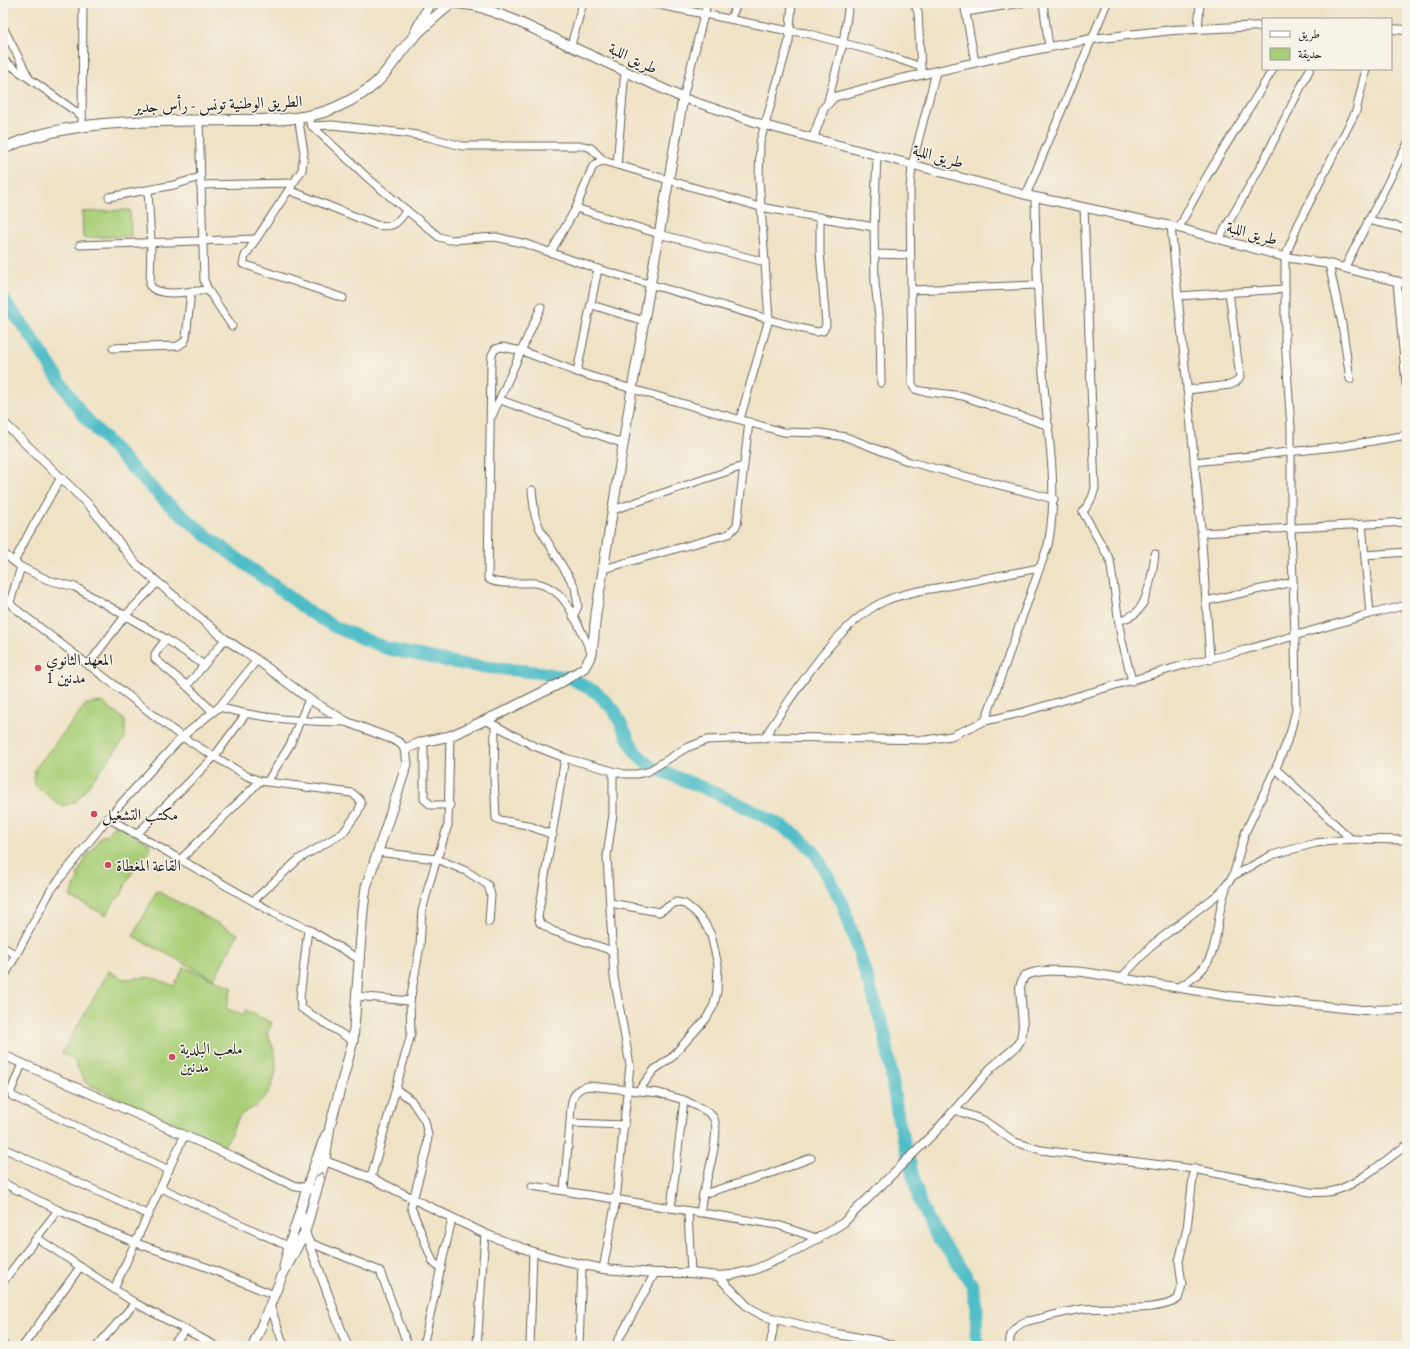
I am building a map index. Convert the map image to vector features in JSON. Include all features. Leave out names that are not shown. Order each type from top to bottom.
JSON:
[{"type":"main road","name":"الطريق الوطنية تونس - رأس جدير","points":[[410,41],[426,12],[428,3]]},
{"type":"main road","points":[[433,3],[439,7],[452,4]]},
{"type":"main road","name":"الطريق الوطنية تونس - رأس جدير","points":[[3,149],[33,137],[82,121],[302,117],[336,107],[360,94],[376,83],[410,41],[452,4]]},
{"type":"main road","name":"طريق اللبة","points":[[452,4],[474,5],[512,19],[683,98]]},
{"type":"main road","points":[[253,1346],[282,1276],[305,1232],[326,1160],[330,1126],[353,1041],[366,887],[407,764],[405,749],[422,742],[450,736],[491,723],[584,668],[592,654],[596,614],[632,389],[683,98]]},
{"type":"main road","points":[[282,1276],[288,1246],[306,1188],[316,1158],[330,1126]]},
{"type":"street","points":[[82,121],[84,3]]},
{"type":"street","points":[[571,45],[583,3]]},
{"type":"street","points":[[649,3],[789,31],[806,33],[884,54],[921,71]]},
{"type":"street","points":[[683,98],[707,3]]},
{"type":"street","points":[[730,19],[738,3]]},
{"type":"street","points":[[740,419],[768,319],[760,207],[760,142],[786,53],[792,3]]},
{"type":"street","points":[[813,138],[828,102],[843,43],[849,3]]},
{"type":"street","points":[[914,3],[918,12],[921,71]]},
{"type":"street","points":[[964,3],[975,62]]},
{"type":"street","points":[[966,12],[1021,3]]},
{"type":"street","points":[[1042,3],[1049,47]]},
{"type":"street","points":[[1026,195],[1108,3]]},
{"type":"street","points":[[1198,29],[1200,3]]},
{"type":"street","points":[[828,102],[834,97],[921,71],[936,72],[975,62],[1092,39],[1134,33],[1262,26]]},
{"type":"street","points":[[3,27],[28,76]]},
{"type":"street","points":[[1392,29],[1407,30]]},
{"type":"street","points":[[3,60],[28,76],[82,121]]},
{"type":"street","points":[[617,165],[625,70]]},
{"type":"street","points":[[1210,660],[1201,533],[1178,296],[1175,227],[1272,70]]},
{"type":"street","points":[[1219,239],[1262,164],[1309,70]]},
{"type":"street","points":[[1122,978],[1152,945],[1221,892],[1227,885],[1233,876],[1245,833],[1276,769],[1290,734],[1296,710],[1291,529],[1291,451],[1285,339],[1285,257],[1298,225],[1356,111],[1366,70]]},
{"type":"street","points":[[936,72],[912,165],[910,255],[912,384],[915,389],[962,396],[1049,426]]},
{"type":"street","name":"طريق اللبة","points":[[683,98],[764,125],[1026,195],[1175,227],[1285,257],[1345,267],[1397,280],[1407,284]]},
{"type":"street","points":[[302,117],[406,210],[433,233],[444,239],[496,237],[526,244],[650,285],[817,332],[823,330],[826,325],[820,252],[820,217]]},
{"type":"street","points":[[302,117],[304,152],[302,170],[256,239],[243,260],[243,264],[343,298]]},
{"type":"street","points":[[199,120],[204,280],[208,290],[232,326]]},
{"type":"street","points":[[312,126],[332,125],[404,133],[428,137],[462,146],[484,148],[584,146],[591,148],[604,161],[760,207],[874,227]]},
{"type":"street","points":[[1345,267],[1407,145]]},
{"type":"street","points":[[877,156],[874,254],[875,283],[880,325],[881,383]]},
{"type":"street","points":[[551,252],[576,208],[592,168],[597,163],[604,161]]},
{"type":"street","points":[[109,197],[174,185],[200,177]]},
{"type":"street","points":[[200,185],[293,183]]},
{"type":"street","points":[[148,190],[151,243],[150,286],[152,289],[164,293],[208,290]]},
{"type":"street","points":[[289,190],[382,226],[391,227],[406,210]]},
{"type":"street","points":[[985,721],[1050,533],[1054,498],[1037,285],[1035,197]]},
{"type":"street","points":[[576,208],[659,234],[765,262]]},
{"type":"street","points":[[1084,208],[1095,488],[1092,498],[1083,512],[1110,560],[1119,621],[1132,681]]},
{"type":"street","points":[[1368,220],[1407,229]]},
{"type":"street","points":[[80,245],[256,239]]},
{"type":"street","points":[[874,254],[910,255]]},
{"type":"street","points":[[1329,264],[1342,324],[1350,378]]},
{"type":"street","points":[[577,372],[592,305],[598,269]]},
{"type":"street","points":[[1397,280],[1406,384]]},
{"type":"street","points":[[911,290],[1037,285]]},
{"type":"street","points":[[1178,296],[1284,289]]},
{"type":"street","points":[[113,348],[178,346],[184,342],[186,338],[191,291]]},
{"type":"street","points":[[1187,390],[1230,385],[1236,382],[1240,377],[1229,292]]},
{"type":"street","points":[[592,305],[644,321]]},
{"type":"street","points":[[491,418],[541,307]]},
{"type":"street","points":[[592,654],[569,606],[558,594],[547,587],[536,583],[494,582],[488,578],[492,355],[495,349],[502,347],[522,351],[577,372],[783,432],[821,433],[846,437],[910,462],[1054,498]]},
{"type":"street","points":[[500,400],[624,444]]},
{"type":"street","points":[[3,422],[60,479],[90,506],[136,564],[225,639],[257,660],[309,699],[347,722],[400,743],[405,749]]},
{"type":"street","points":[[603,569],[729,534],[737,524],[749,422]]},
{"type":"street","points":[[1194,462],[1350,445],[1407,435]]},
{"type":"street","points":[[613,510],[743,466]]},
{"type":"street","points":[[14,562],[28,534],[60,479]]},
{"type":"street","points":[[532,490],[535,516],[540,529],[575,586],[578,606],[573,617]]},
{"type":"street","points":[[1201,533],[1407,522]]},
{"type":"street","points":[[1362,524],[1370,614]]},
{"type":"street","points":[[1365,555],[1407,552]]},
{"type":"street","points":[[3,553],[21,567],[48,580],[75,587],[166,639],[204,665]]},
{"type":"street","points":[[1119,621],[1130,617],[1139,609],[1152,575],[1155,554]]},
{"type":"street","points":[[21,567],[10,604],[182,736],[214,757],[252,778],[263,781],[352,793],[358,796],[361,804],[352,822],[343,833],[299,859],[253,901]]},
{"type":"street","points":[[764,738],[831,645],[852,625],[885,601],[911,593],[1039,568]]},
{"type":"street","points":[[1206,601],[1293,582]]},
{"type":"street","points":[[88,665],[125,616],[157,583]]},
{"type":"street","points":[[491,723],[534,746],[565,758],[600,766],[613,772],[636,774],[646,772],[686,748],[707,740],[764,738],[926,740],[951,736],[985,721],[1132,681],[1184,665],[1210,660],[1370,614],[1407,605]]},
{"type":"street","points":[[166,639],[155,654],[155,658],[216,710],[300,721],[347,722]]},
{"type":"street","points":[[187,686],[225,639]]},
{"type":"street","points":[[3,979],[52,890],[108,818],[182,736],[216,710],[257,660]]},
{"type":"street","points":[[181,859],[263,781],[290,745],[309,699]]},
{"type":"street","points":[[137,834],[214,757],[245,714]]},
{"type":"street","points":[[491,723],[496,818],[527,825],[553,835]]},
{"type":"street","points":[[371,1178],[411,1034],[410,1000],[420,946],[422,911],[448,825],[450,805],[450,736]]},
{"type":"street","points":[[422,742],[424,755],[424,799],[431,805],[450,805]]},
{"type":"street","points":[[565,758],[538,917],[540,922],[553,931],[613,951]]},
{"type":"street","points":[[1276,769],[1351,839]]},
{"type":"street","points":[[603,1269],[616,1200],[625,1125],[629,1056],[617,1000],[610,903],[608,856],[613,814],[613,772]]},
{"type":"street","points":[[108,818],[253,901],[308,929],[359,959]]},
{"type":"street","points":[[1233,876],[1259,861],[1287,849],[1316,843],[1351,839],[1407,840]]},
{"type":"street","points":[[377,852],[437,859],[466,871],[488,885],[491,896],[489,922]]},
{"type":"street","points":[[1179,987],[1192,980],[1201,972],[1209,961],[1214,949],[1218,913],[1227,885]]},
{"type":"street","points":[[610,903],[659,912],[676,902],[685,904],[694,911],[707,928],[718,965],[717,991],[710,1014],[671,1058],[654,1070],[639,1090]]},
{"type":"street","points":[[308,929],[300,1005],[304,1010],[353,1041]]},
{"type":"street","points":[[3,946],[16,955]]},
{"type":"street","points":[[316,1158],[326,1160],[371,1178],[452,1219],[485,1234],[533,1252],[603,1269],[655,1273],[691,1273],[718,1276],[731,1275],[754,1270],[796,1252],[819,1239],[843,1223],[894,1174],[938,1129],[991,1068],[1016,1047],[1020,1039],[1023,1026],[1020,987],[1024,976],[1030,973],[1060,971],[1083,972],[1229,996],[1362,1010],[1407,1009]]},
{"type":"street","points":[[356,996],[410,1000]]},
{"type":"street","points":[[3,1055],[294,1186],[317,1191]]},
{"type":"street","points":[[22,1064],[11,1091],[12,1096],[169,1170]]},
{"type":"street","points":[[564,1190],[572,1098],[580,1088],[589,1086],[666,1094],[684,1100],[712,1116],[716,1124],[714,1142],[700,1213]]},
{"type":"street","points":[[396,1090],[411,1100],[425,1121],[428,1135],[427,1148],[411,1207],[427,1250],[436,1266],[442,1269]]},
{"type":"street","points":[[671,1208],[684,1100]]},
{"type":"street","points":[[955,1110],[983,1120],[1015,1142],[1041,1150],[1194,1169],[1310,1192],[1323,1193],[1338,1190],[1355,1181],[1407,1145]]},
{"type":"street","points":[[570,1123],[625,1125]]},
{"type":"street","points":[[114,1289],[184,1136]]},
{"type":"street","points":[[3,1148],[149,1215]]},
{"type":"street","points":[[704,1194],[766,1175],[811,1158]]},
{"type":"street","points":[[1010,1346],[1010,1339],[1013,1331],[1019,1324],[1028,1321],[1084,1309],[1123,1308],[1164,1304],[1178,1299],[1182,1285],[1180,1261],[1187,1228],[1194,1169]]},
{"type":"street","points":[[3,1183],[58,1210],[136,1243],[206,1268],[274,1295]]},
{"type":"street","points":[[294,1186],[303,1198],[314,1201]]},
{"type":"street","points":[[532,1186],[778,1226],[819,1239]]},
{"type":"street","points":[[161,1188],[288,1246]]},
{"type":"street","points":[[3,1282],[58,1210]]},
{"type":"street","points":[[300,1211],[308,1242],[347,1346]]},
{"type":"street","points":[[688,1211],[691,1273]]},
{"type":"street","points":[[423,1346],[442,1269],[452,1219]]},
{"type":"street","points":[[477,1346],[485,1234]]},
{"type":"street","points":[[37,1238],[135,1303],[216,1346]]},
{"type":"street","points":[[308,1242],[380,1271],[408,1346]]},
{"type":"street","points":[[530,1346],[533,1252]]},
{"type":"street","points":[[579,1346],[582,1265]]},
{"type":"street","points":[[23,1346],[80,1267]]},
{"type":"street","points":[[615,1346],[655,1273]]},
{"type":"street","points":[[718,1276],[748,1307],[755,1312],[775,1320],[882,1342],[892,1346]]},
{"type":"street","points":[[97,1346],[135,1303]]},
{"type":"street","points":[[270,1305],[284,1346]]},
{"type":"street","points":[[770,1346],[775,1320]]},
{"type":"street","points":[[171,1346],[186,1330]]},
{"type":"green space","points":[[130,210],[131,236],[83,238],[82,212]]},
{"type":"green space","points":[[102,702],[125,720],[125,738],[76,802],[61,806],[34,784],[35,769],[86,704]]},
{"type":"green space","name":"القاعة المغطاة","points":[[115,823],[150,844],[149,852],[141,859],[139,857],[120,897],[116,899],[106,915],[70,897],[79,876],[77,875],[89,852],[92,851],[101,836],[107,836]]},
{"type":"green space","points":[[157,891],[238,934],[214,979],[133,936]]},
{"type":"green space","name":"ملعب البلدية مدنين","points":[[184,967],[232,987],[226,1008],[243,1016],[245,1010],[272,1023],[267,1034],[276,1062],[274,1081],[264,1098],[239,1117],[223,1147],[86,1083],[73,1059],[62,1053],[109,971],[124,979],[148,977],[174,986]]},
{"type":"waterway","points":[[3,299],[26,329],[82,414],[133,469],[166,502],[211,539],[310,612],[333,626],[388,649],[467,665],[543,673],[571,678],[597,693],[614,710],[635,752],[651,767],[709,790],[762,815],[795,834],[814,851],[843,904],[885,1034],[898,1118],[920,1203],[933,1231],[958,1263],[972,1285],[977,1310],[976,1335],[979,1346]]},
{"type":"place","name":"المعهد الثانوي مدنين 1","points":[[38,668]]},
{"type":"place","name":"مكتب التشغيل","points":[[94,814]]},
{"type":"place","name":"القاعة المغطاة","points":[[108,865]]},
{"type":"place","name":"ملعب البلدية مدنين","points":[[172,1057]]}]
